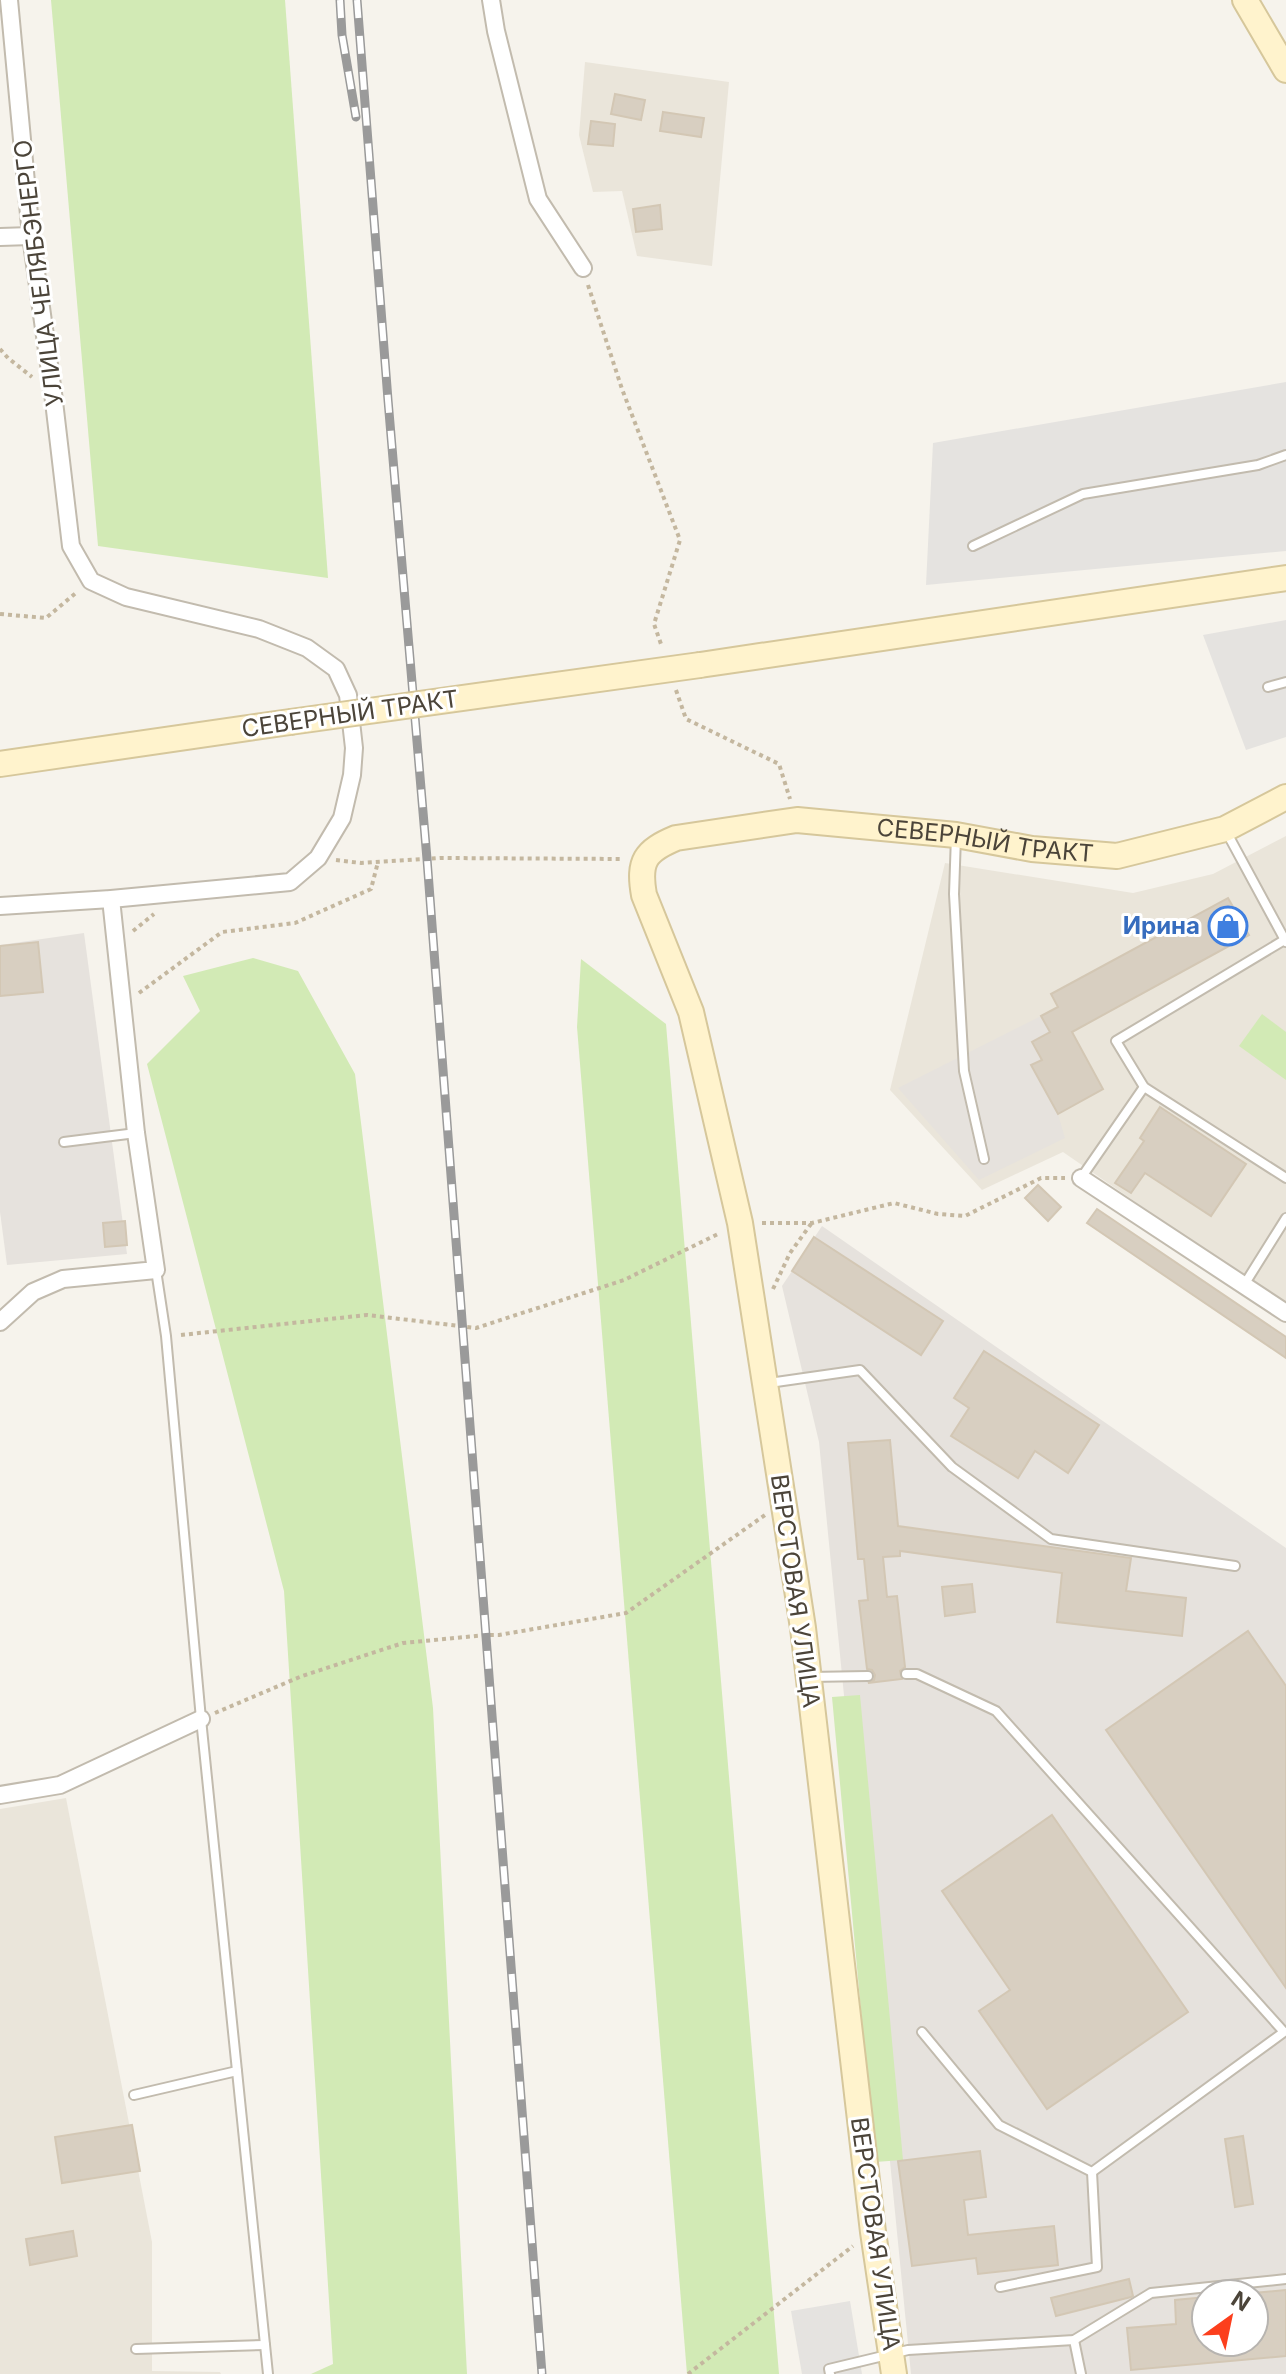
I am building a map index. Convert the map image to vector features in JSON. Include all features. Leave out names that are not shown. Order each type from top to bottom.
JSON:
[{"type":"street","name":"УЛИЦА ЧЕЛЯБЭНЕРГО","points":[[9,0],[31,236],[71,546],[91,581]]},
{"type":"street","points":[[491,0],[538,199],[583,268]]},
{"type":"street","points":[[1245,0],[1286,70]]},
{"type":"street","points":[[0,237],[31,236]]},
{"type":"street","name":"СЕВЕРНЫЙ ТРАКТ","points":[[0,764],[1286,578]]},
{"type":"street","points":[[0,906],[290,882],[318,858],[342,818],[352,775],[354,748],[348,695],[336,669],[307,648],[259,629],[126,597],[91,581]]},
{"type":"street","name":"СЕВЕРНЫЙ ТРАКТ","points":[[644,859],[657,845],[676,838],[797,820],[956,835],[1032,849],[1117,856],[1225,829],[1286,797]]},
{"type":"street","name":"ВЕРСТОВАЯ УЛИЦА","points":[[644,859],[641,876],[644,895],[691,1012],[740,1223],[809,1677],[873,2232],[893,2363]]},
{"type":"street","points":[[0,1322],[33,1292],[63,1279],[156,1270],[136,1133],[111,899]]},
{"type":"street","points":[[1081,1178],[1286,1313]]},
{"type":"street","points":[[0,1795],[60,1785],[201,1719]]},
{"type":"lane","points":[[973,546],[1083,494],[1258,465],[1286,455]]},
{"type":"lane","points":[[1268,687],[1286,682]]},
{"type":"lane","points":[[1225,829],[1286,940],[1116,1041],[1144,1087],[1286,1178]]},
{"type":"lane","points":[[956,835],[954,894],[964,1071],[984,1159]]},
{"type":"lane","points":[[1081,1178],[1144,1087]]},
{"type":"lane","points":[[64,1142],[136,1133]]},
{"type":"lane","points":[[1244,1285],[1286,1218]]},
{"type":"lane","points":[[156,1270],[166,1336],[201,1719],[268,2374]]},
{"type":"lane","points":[[764,1384],[860,1370],[952,1467],[1051,1539],[1235,1566]]},
{"type":"lane","points":[[906,1674],[917,1674],[996,1711],[1285,2031],[1092,2172]]},
{"type":"lane","points":[[809,1677],[868,1676]]},
{"type":"lane","points":[[922,2032],[999,2125],[1092,2172]]},
{"type":"lane","points":[[134,2095],[237,2071]]},
{"type":"lane","points":[[1000,2287],[1097,2267],[1092,2172]]},
{"type":"lane","points":[[830,2374],[829,2369],[1074,2340],[1151,2293],[1286,2279]]},
{"type":"lane","points":[[1074,2340],[1081,2374]]},
{"type":"lane","points":[[136,2349],[265,2345]]},
{"type":"path","points":[[583,268],[622,389],[680,540],[654,624],[663,651]]},
{"type":"path","points":[[0,349],[53,393]]},
{"type":"path","points":[[0,614],[46,618],[91,581]]},
{"type":"path","points":[[672,678],[686,719],[779,764],[797,820]]},
{"type":"path","points":[[318,858],[361,863],[441,858],[644,859]]},
{"type":"path","points":[[123,1003],[222,932],[295,923],[371,889],[379,862]]},
{"type":"path","points":[[166,1336],[367,1315],[476,1328],[624,1280],[740,1223],[812,1223],[894,1203],[938,1214],[965,1216],[1041,1178],[1081,1178]]},
{"type":"path","points":[[773,1290],[790,1253],[812,1223]]},
{"type":"path","points":[[201,1719],[302,1676],[403,1643],[499,1635],[626,1613],[783,1503]]},
{"type":"path","points":[[688,2374],[873,2232]]},
{"type":"shaded area","points":[[585,62],[729,82],[712,266],[637,256],[622,191],[593,192],[579,135]]},
{"type":"shaded area","points":[[1286,382],[1286,551],[926,585],[933,443]]},
{"type":"shaded area","points":[[1286,620],[1286,737],[1246,750],[1203,635]]},
{"type":"shaded area","points":[[1286,836],[1286,1306],[1063,1152],[982,1190],[890,1090],[945,863],[1133,893],[1213,874]]},
{"type":"shaded area","points":[[84,933],[127,1254],[7,1265],[0,1212],[0,945]]},
{"type":"shaded area","points":[[1041,1016],[1050,1032],[1032,1042],[1042,1060],[1032,1065],[1058,1114],[1065,1138],[979,1180],[898,1088]]},
{"type":"shaded area","points":[[822,1226],[1286,1548],[1286,2374],[911,2374],[819,1442],[782,1286]]},
{"type":"shaded area","points":[[66,1798],[152,2242],[152,2371],[221,2374],[0,2374],[0,1809]]},
{"type":"shaded area","points":[[850,2301],[862,2374],[802,2374],[791,2311]]},
{"type":"green space","points":[[51,0],[285,0],[328,578],[98,546]]},
{"type":"green space","points":[[253,958],[298,971],[355,1074],[433,1708],[467,2374],[311,2374],[333,2364],[284,1591],[147,1064],[200,1011],[183,976]]},
{"type":"green space","points":[[581,959],[666,1024],[779,2374],[687,2374],[577,1027]]},
{"type":"green space","points":[[1262,1014],[1286,1032],[1286,1080],[1239,1046]]},
{"type":"green space","points":[[860,1695],[903,2160],[875,2162],[832,1697]]},
{"type":"building","points":[[615,94],[645,100],[641,120],[611,114]]},
{"type":"building","points":[[663,112],[704,118],[701,137],[660,131]]},
{"type":"building","points":[[591,121],[615,124],[613,146],[588,144]]},
{"type":"building","points":[[660,205],[662,229],[636,232],[633,209]]},
{"type":"building","points":[[1228,898],[1249,935],[1072,1032],[1103,1089],[1058,1114],[1031,1065],[1042,1060],[1032,1042],[1050,1032],[1041,1016],[1058,1007],[1051,994]]},
{"type":"building","points":[[38,942],[43,992],[0,996],[0,946]]},
{"type":"building","points":[[1160,1107],[1246,1164],[1211,1216],[1145,1173],[1131,1193],[1115,1183],[1144,1141],[1140,1138]]},
{"type":"building","points":[[1038,1185],[1061,1207],[1048,1221],[1025,1198]]},
{"type":"building","points":[[1097,1209],[1286,1337],[1286,1358],[1087,1223]]},
{"type":"building","points":[[125,1221],[127,1245],[105,1247],[103,1223]]},
{"type":"building","points":[[814,1237],[943,1321],[921,1355],[792,1271]]},
{"type":"building","points":[[984,1351],[1099,1425],[1068,1473],[1035,1451],[1018,1478],[951,1436],[969,1408],[954,1398]]},
{"type":"building","points":[[890,1440],[898,1526],[1131,1558],[1126,1591],[1186,1598],[1182,1636],[1057,1622],[1062,1573],[900,1551],[900,1556],[883,1557],[887,1597],[897,1596],[905,1667],[900,1671],[902,1679],[868,1683],[874,1680],[875,1675],[867,1669],[859,1601],[868,1600],[864,1559],[858,1559],[848,1443]]},
{"type":"building","points":[[972,1584],[975,1612],[945,1616],[942,1587]]},
{"type":"building","points":[[1248,1631],[1286,1686],[1286,1988],[1106,1730]]},
{"type":"building","points":[[1052,1815],[1188,2012],[1047,2109],[979,2011],[1010,1990],[942,1891]]},
{"type":"building","points":[[132,2125],[140,2171],[62,2183],[55,2137]]},
{"type":"building","points":[[1243,2136],[1253,2204],[1235,2207],[1225,2139]]},
{"type":"building","points":[[980,2151],[986,2197],[964,2200],[968,2235],[1054,2226],[1058,2265],[978,2274],[976,2258],[912,2266],[898,2161]]},
{"type":"building","points":[[73,2231],[77,2256],[30,2265],[26,2239]]},
{"type":"building","points":[[1129,2279],[1133,2296],[1056,2316],[1051,2298]]},
{"type":"building","points":[[1286,2290],[1286,2356],[1270,2357],[1270,2292]]},
{"type":"building","points":[[1190,2299],[1190,2358],[1264,2358],[1131,2370],[1127,2328],[1176,2324],[1175,2300]]},
{"type":"railway","points":[[340,0],[342,35],[356,117]]},
{"type":"railway","points":[[357,0],[427,859],[542,2374]]},
{"type":"place","name":"Ирина","points":[[1228,926]]}]
